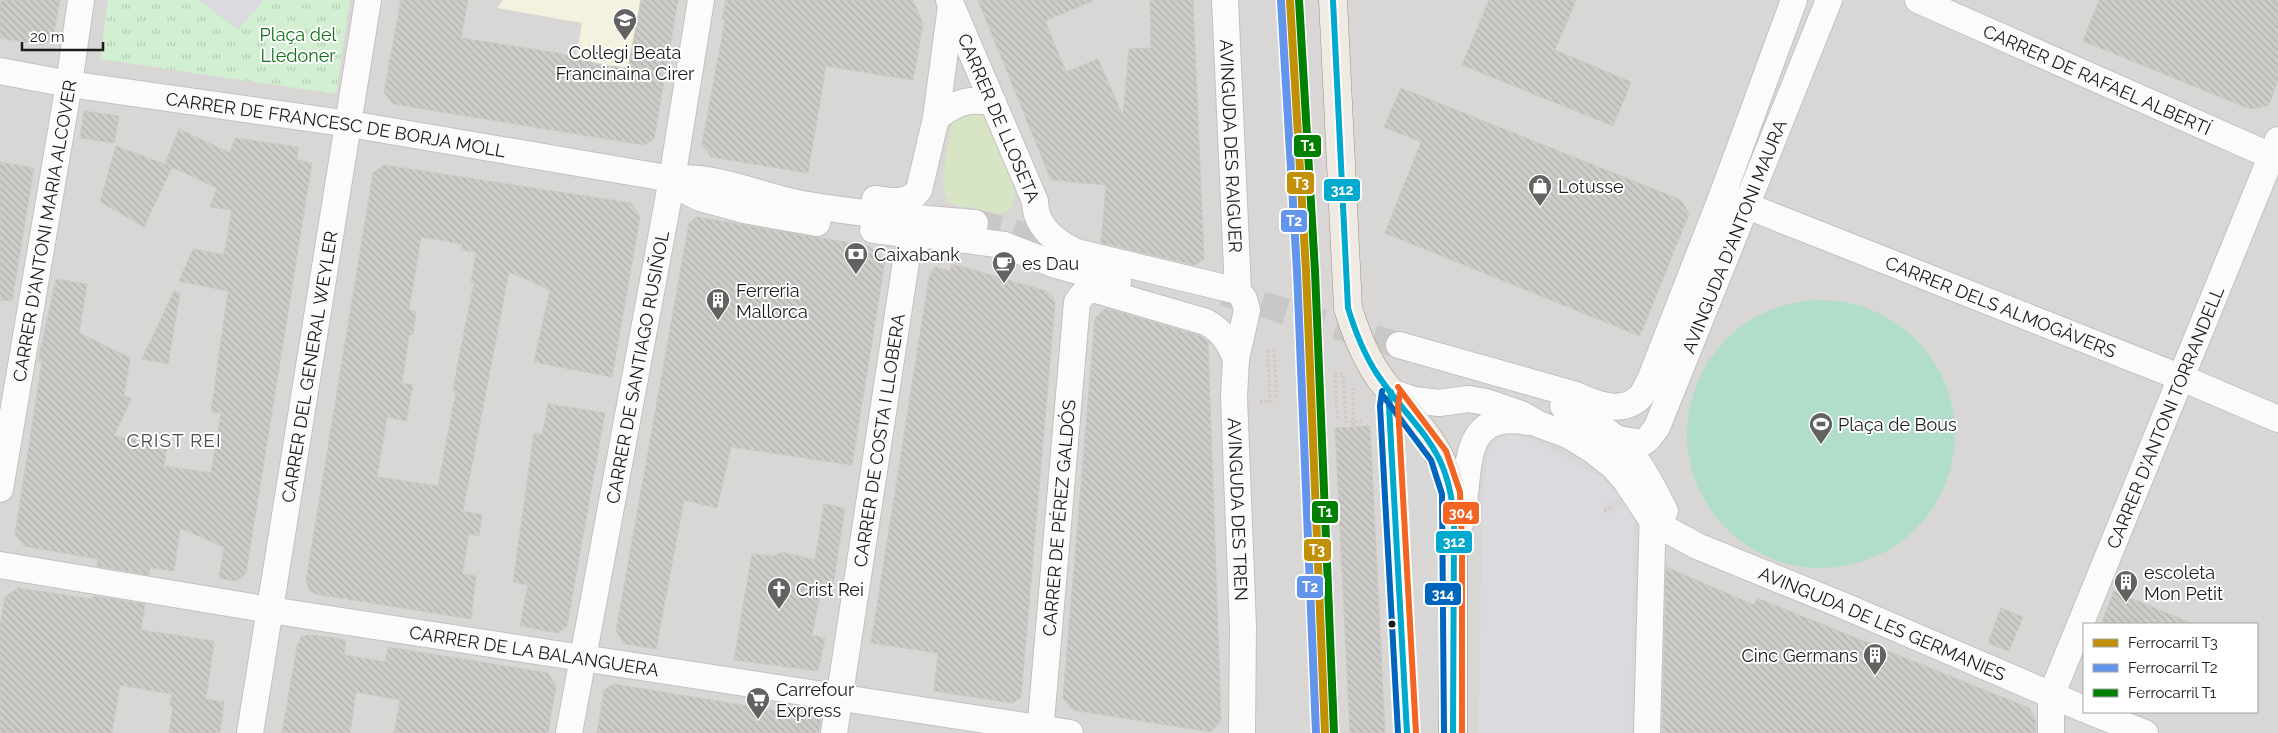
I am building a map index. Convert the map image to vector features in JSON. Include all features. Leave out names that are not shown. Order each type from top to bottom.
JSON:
[{"type":"main road","points":[[1333,0],[1348,308],[1365,353],[1391,392],[1428,439],[1446,473],[1451,493],[1453,545],[1453,733]]},
{"type":"street","name":"CARRER D'ANTONI MARIA ALCOVER","points":[[0,489],[69,84],[81,0]]},
{"type":"street","name":"CARRER DEL GENERAL WEYLER","points":[[250,733],[350,124],[368,0]]},
{"type":"street","name":"CARRER DE SANTIAGO RUSIÑOL","points":[[569,733],[581,658],[672,179],[701,0]]},
{"type":"street","name":"AVINGUDA DES RAIGUER","points":[[1225,0],[1238,291]]},
{"type":"street","name":"AVINGUDA D'ANTONI MAURA","points":[[1794,0],[1722,196],[1650,380],[1641,396],[1629,406],[1593,404],[1576,395],[1398,351],[1563,406],[1592,420],[1618,439],[1642,443],[1648,439],[1657,427],[1829,0]]},
{"type":"street","name":"CARRER DE RAFAEL ALBERTÍ","points":[[1918,0],[2276,152]]},
{"type":"street","points":[[711,180],[743,178],[860,198],[903,202],[914,197],[919,190],[936,118],[950,2]]},
{"type":"street","name":"CARRER DE LLOSETA","points":[[950,2],[1035,201],[1040,222]]},
{"type":"street","name":"CARRER DE FRANCESC DE BORJA MOLL","points":[[0,71],[69,84],[350,124],[672,179],[690,177],[711,180]]},
{"type":"street","points":[[936,118],[951,106],[974,99],[993,102]]},
{"type":"street","name":"CARRER D'ANTONI TORRANDELL","points":[[2051,696],[2276,152]]},
{"type":"street","name":"CARRER DE FRANCESC DE BORJA MOLL","points":[[672,179],[686,191],[700,198],[744,210],[796,221],[899,233],[915,239],[928,235],[1004,245],[1056,265],[1216,308]]},
{"type":"street","points":[[711,180],[802,204],[975,223]]},
{"type":"street","name":"CARRER DELS ALMOGÀVERS","points":[[1722,196],[2182,378],[2278,419]]},
{"type":"street","points":[[1004,245],[1013,241],[1030,226],[1040,222],[1065,246],[1076,252],[1238,291]]},
{"type":"street","name":"CARRER DE COSTA I LLOBERA","points":[[834,733],[907,254],[915,239]]},
{"type":"street","name":"CARRER DE PÉREZ GALDÓS","points":[[1040,731],[1078,302],[1084,292],[1093,289],[1206,322],[1219,330],[1230,342],[1236,359]]},
{"type":"street","name":"AVINGUDA DES TREN","points":[[1238,291],[1244,299],[1247,310],[1236,359],[1234,398],[1243,627],[1242,733]]},
{"type":"street","points":[[1407,733],[1389,406],[1391,392],[1414,400],[1439,403],[1468,399],[1486,402],[1521,414],[1538,424]]},
{"type":"street","points":[[1453,545],[1462,518],[1470,454],[1474,440],[1489,424],[1503,420],[1538,424],[1568,435],[1594,451],[1613,466],[1626,481],[1653,522],[1643,696],[1648,733]]},
{"type":"street","name":"AVINGUDA DE LES GERMANIES","points":[[1618,439],[1633,455],[1682,537]]},
{"type":"street","name":"AVINGUDA DE LES GERMANIES","points":[[1649,484],[1653,522],[1697,546],[1849,608],[2083,709]]},
{"type":"street","name":"CARRER DE LA BALANGUERA","points":[[0,565],[270,610],[840,697],[1040,731],[1070,733]]},
{"type":"street","points":[[2051,696],[2051,733]]},
{"type":"street","points":[[2093,713],[2145,733]]},
{"type":"path","points":[[1234,398],[1270,402],[1268,352],[1274,351],[1277,401]]},
{"type":"path","points":[[1353,384],[1353,425]]},
{"type":"shaded area","points":[[0,0],[2278,0],[2278,733],[0,733]]},
{"type":"shaded area","points":[[198,0],[264,0],[238,30]]},
{"type":"shaded area","name":"Col·legi Beata Francinaina Cirer","points":[[503,0],[678,0],[665,75],[576,59],[582,23],[497,8]]},
{"type":"shaded area","points":[[1513,434],[1529,438],[1602,478],[1620,491],[1623,496],[1602,506],[1606,515],[1628,504],[1634,522],[1631,733],[1478,733],[1483,491],[1487,455],[1497,439]]},
{"type":"green space","name":"Plaça del Lledoner","points":[[108,0],[350,0],[336,94],[100,59]]},
{"type":"green space","points":[[979,115],[987,117],[991,123],[1016,190],[1011,209],[1001,214],[951,204],[945,195],[944,169],[954,120],[963,116]]},
{"type":"green space","name":"Plaça de Bous","points":[[1821,300],[1847,303],[1872,310],[1895,323],[1916,339],[1932,360],[1945,383],[1952,408],[1955,434],[1952,460],[1945,485],[1932,508],[1916,529],[1895,545],[1872,558],[1847,565],[1821,568],[1795,565],[1770,558],[1747,545],[1726,529],[1710,508],[1697,485],[1690,460],[1687,434],[1690,408],[1697,383],[1710,360],[1726,339],[1747,323],[1770,310],[1795,303]]},
{"type":"building","points":[[2,0],[60,0],[53,38],[43,45],[0,38],[0,4]]},
{"type":"building","points":[[401,0],[468,0],[461,38],[558,53],[611,68],[612,66],[628,69],[641,0],[678,0],[654,139],[644,145],[393,104],[384,92]]},
{"type":"building","points":[[726,0],[913,0],[923,24],[913,80],[826,66],[808,173],[711,157],[702,144],[725,20],[722,19]]},
{"type":"building","points":[[978,0],[1095,0],[1045,21],[1066,72],[1098,59],[1123,116],[1129,49],[1151,48],[1150,0],[1193,0],[1204,259],[1195,265],[1101,243],[1106,185],[1051,180]]},
{"type":"building","points":[[1489,0],[1576,0],[1555,50],[1631,82],[1613,126],[1462,65]]},
{"type":"building","points":[[2099,0],[2278,0],[2278,80],[2269,105],[2250,109],[2083,41]]},
{"type":"building","name":"Lotusse","points":[[1401,88],[1681,200],[1689,214],[1640,336],[1385,233],[1421,142],[1384,127]]},
{"type":"building","points":[[84,111],[119,116],[114,143],[80,138]]},
{"type":"building","points":[[179,129],[230,153],[235,138],[298,147],[297,160],[312,163],[246,573],[236,581],[219,578],[224,547],[180,528],[174,571],[150,568],[149,575],[97,566],[98,559],[24,546],[15,534],[42,361],[38,361],[56,279],[87,284],[79,333],[130,358],[124,396],[131,399],[114,436],[167,446],[164,466],[211,473],[221,413],[211,412],[228,291],[179,281],[193,249],[224,255],[232,210],[210,207],[217,188],[165,164]]},
{"type":"building","points":[[116,146],[172,167],[144,227],[100,202]]},
{"type":"building","points":[[0,162],[34,168],[12,301],[0,300]]},
{"type":"building","points":[[384,165],[631,203],[640,217],[612,377],[534,362],[550,290],[509,272],[463,511],[482,515],[479,536],[469,534],[462,574],[476,576],[471,619],[316,594],[310,591],[306,581],[373,173]],"holes":[[[421,237],[462,244],[461,250],[476,252],[471,282],[474,283],[453,391],[456,392],[438,486],[377,477],[387,417],[406,421],[413,385],[402,383],[409,335],[413,335],[416,312],[409,310]]]},
{"type":"building","points":[[697,217],[869,246],[885,261],[852,465],[731,447],[717,508],[684,500],[656,649],[625,644],[616,631],[689,223]]},
{"type":"building","points":[[952,264],[1046,291],[1052,296],[1055,304],[1021,697],[1013,703],[934,691],[938,653],[871,643],[930,271],[933,273],[934,267],[950,271]]},
{"type":"building","points":[[174,291],[180,293],[168,364],[142,359]]},
{"type":"building","points":[[1106,308],[1200,336],[1208,342],[1221,720],[1211,732],[1073,710],[1063,698],[1095,318]]},
{"type":"building","points":[[548,404],[605,413],[567,626],[558,633],[520,626],[528,585],[513,582],[534,433],[542,435]]},
{"type":"building","points":[[1370,426],[1385,733],[1350,733],[1335,428]]},
{"type":"building","name":"Crist Rei","points":[[824,504],[845,508],[833,585],[822,583],[812,635],[825,638],[818,671],[734,660],[752,554],[773,556],[782,552],[815,560]]},
{"type":"building","points":[[1666,567],[1754,605],[1757,598],[2029,708],[2036,720],[2036,733],[1662,733]]},
{"type":"building","points":[[18,588],[92,599],[93,596],[145,604],[141,630],[214,641],[206,699],[224,702],[220,733],[169,733],[173,706],[170,705],[172,694],[120,685],[112,733],[0,733],[0,626],[5,597]]},
{"type":"building","name":"escoleta Mon Petit","points":[[2114,591],[2191,623],[2101,623]]},
{"type":"building","points":[[2001,608],[2023,617],[2009,651],[1988,643]]},
{"type":"building","points":[[312,635],[346,640],[344,655],[385,662],[388,647],[548,673],[556,686],[548,733],[394,733],[400,700],[356,692],[350,733],[282,733],[297,646],[302,636]]},
{"type":"building","points":[[614,684],[821,718],[819,733],[597,733],[604,690]]},
{"type":"tunnel","points":[[975,223],[1003,229],[1071,250]]},
{"type":"tunnel","points":[[1224,293],[1399,345]]},
{"type":"rail line","name":"T3","points":[[1290,0],[1306,271],[1325,733]]},
{"type":"rail line","name":"T1","points":[[1299,0],[1315,271],[1334,733]]},
{"type":"rail line","name":"T2","points":[[1281,1],[1297,271],[1316,733]]},
{"type":"transit line","name":"312","points":[[1333,0],[1348,308],[1360,342],[1372,366],[1391,394],[1429,441],[1438,457],[1446,475],[1451,497],[1454,523],[1453,733]]},
{"type":"transit line","name":"304","points":[[1398,387],[1446,451],[1460,492],[1462,545],[1462,733]]},
{"type":"transit line","name":"314","points":[[1382,391],[1380,406],[1398,733]]},
{"type":"transit line","name":"312","points":[[1391,392],[1389,406],[1407,733]]},
{"type":"transit line","name":"304","points":[[1400,393],[1398,406],[1416,733]]},
{"type":"transit line","name":"314","points":[[1384,397],[1431,460],[1442,494],[1444,733]]},
{"type":"place","name":"Col·legi Beata Francinaina Cirer","points":[[625,41]]},
{"type":"place","name":"Lotusse","points":[[1540,207]]},
{"type":"place","name":"Caixabank","points":[[856,275]]},
{"type":"place","name":"es Dau","points":[[1004,284]]},
{"type":"place","name":"Ferreria Mallorca","points":[[718,321]]},
{"type":"place","name":"Plaça de Bous","points":[[1821,445]]},
{"type":"place","name":"escoleta Mon Petit","points":[[2126,603]]},
{"type":"place","name":"Crist Rei","points":[[779,610]]},
{"type":"place","name":"Cinc Germans","points":[[1875,676]]},
{"type":"place","name":"Carrefour Express","points":[[758,720]]},
{"type":"district","name":"CRIST REI","points":[[174,440]]}]
